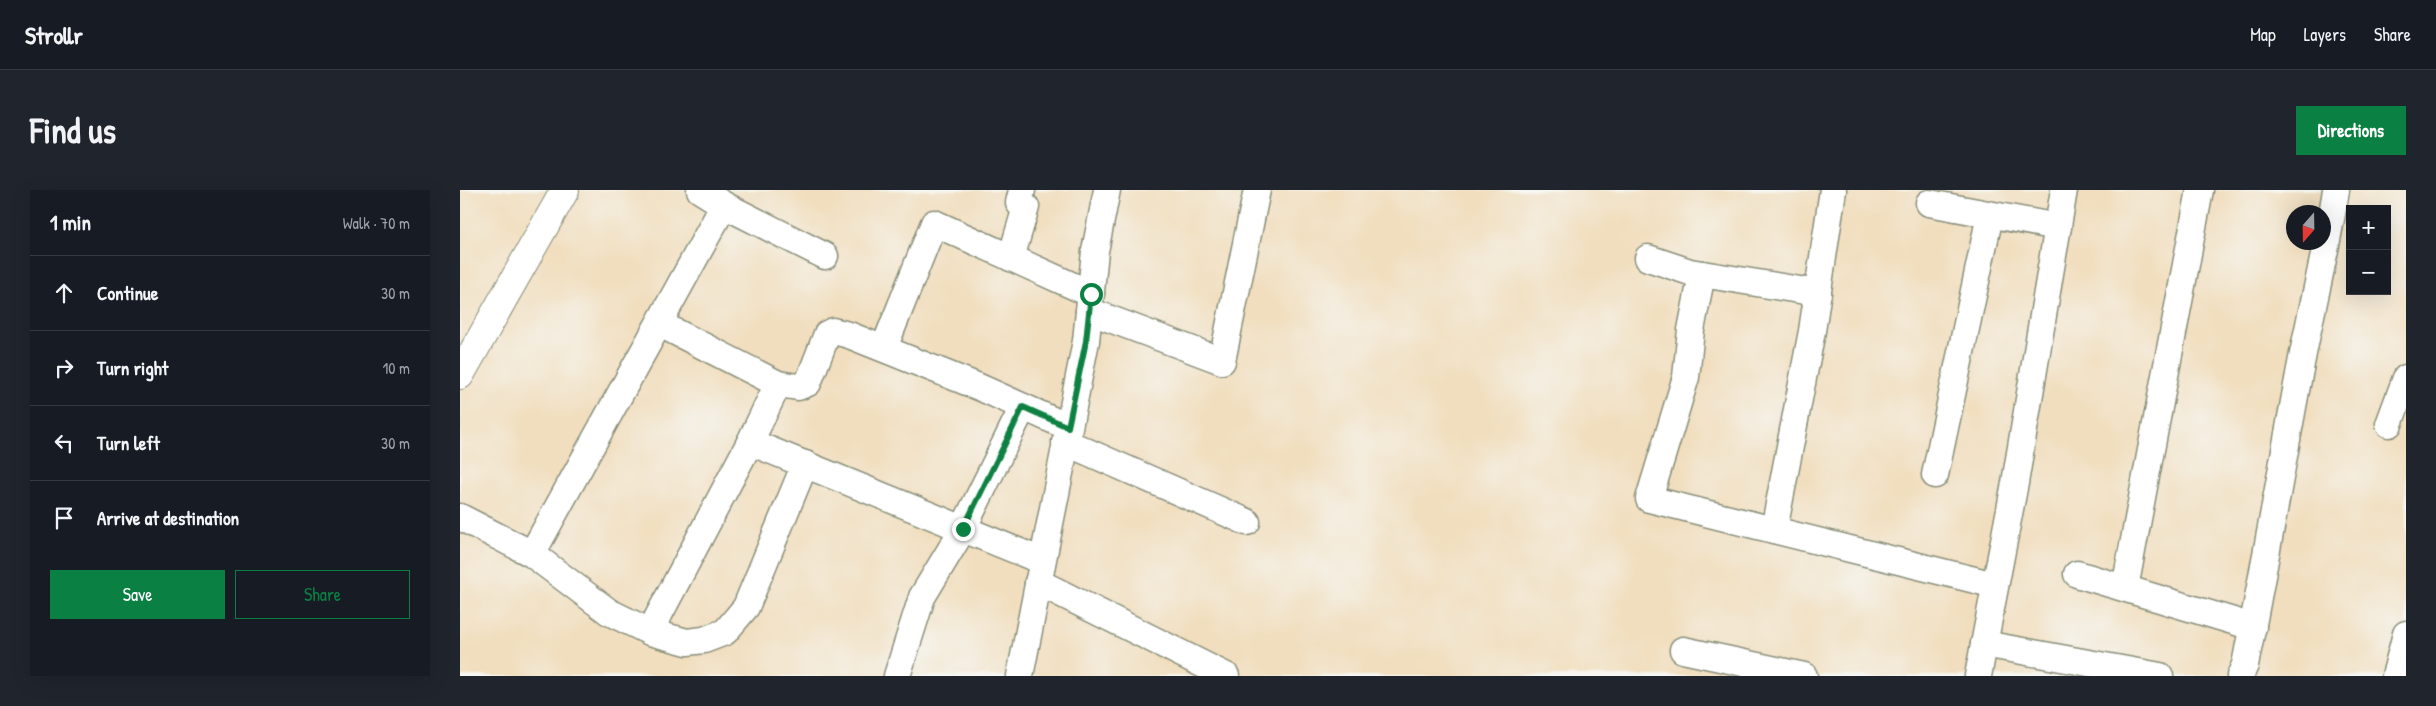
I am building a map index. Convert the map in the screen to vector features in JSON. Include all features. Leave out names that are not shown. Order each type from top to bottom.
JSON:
[{"type":"street","points":[[460,375],[565,190]]},
{"type":"street","points":[[700,190],[724,205],[825,256]]},
{"type":"street","points":[[1011,258],[1026,207],[1018,202],[1022,190]]},
{"type":"street","points":[[1020,676],[1086,341],[1095,251],[1107,190]]},
{"type":"street","points":[[884,348],[934,223],[1011,258],[1090,302],[1222,361],[1257,190]]},
{"type":"street","points":[[1774,530],[1818,293],[1833,190]]},
{"type":"street","points":[[1978,676],[2064,190]]},
{"type":"street","points":[[2125,588],[2200,190]]},
{"type":"street","points":[[2240,676],[2253,627],[2301,364],[2329,236],[2336,190]]},
{"type":"street","points":[[1928,203],[2058,227]]},
{"type":"street","points":[[532,554],[724,205]]},
{"type":"street","points":[[1935,475],[1990,214]]},
{"type":"street","points":[[1648,258],[1702,274],[1818,293]]},
{"type":"street","points":[[1702,274],[1691,330],[1686,377],[1649,499],[1995,585]]},
{"type":"street","points":[[660,324],[778,384],[798,387],[808,383],[827,334],[833,331],[884,348],[1023,407],[1067,434],[1247,522]]},
{"type":"street","points":[[2389,424],[2406,378]]},
{"type":"street","points":[[650,632],[750,442],[778,384]]},
{"type":"street","points":[[897,676],[922,597],[963,529],[1023,407]]},
{"type":"street","points":[[750,442],[963,529],[1226,676]]},
{"type":"street","points":[[460,517],[532,554],[609,612],[650,632],[687,642],[704,640],[725,632],[746,607],[805,464]]},
{"type":"street","points":[[2077,574],[2253,627]]},
{"type":"street","points":[[2395,676],[2406,634]]},
{"type":"street","points":[[1984,644],[2160,676]]},
{"type":"street","points":[[1683,650],[1804,676]]},
{"type":"route","points":[[963,529],[1023,407],[1068,427],[1086,341],[1091,294]]}]
